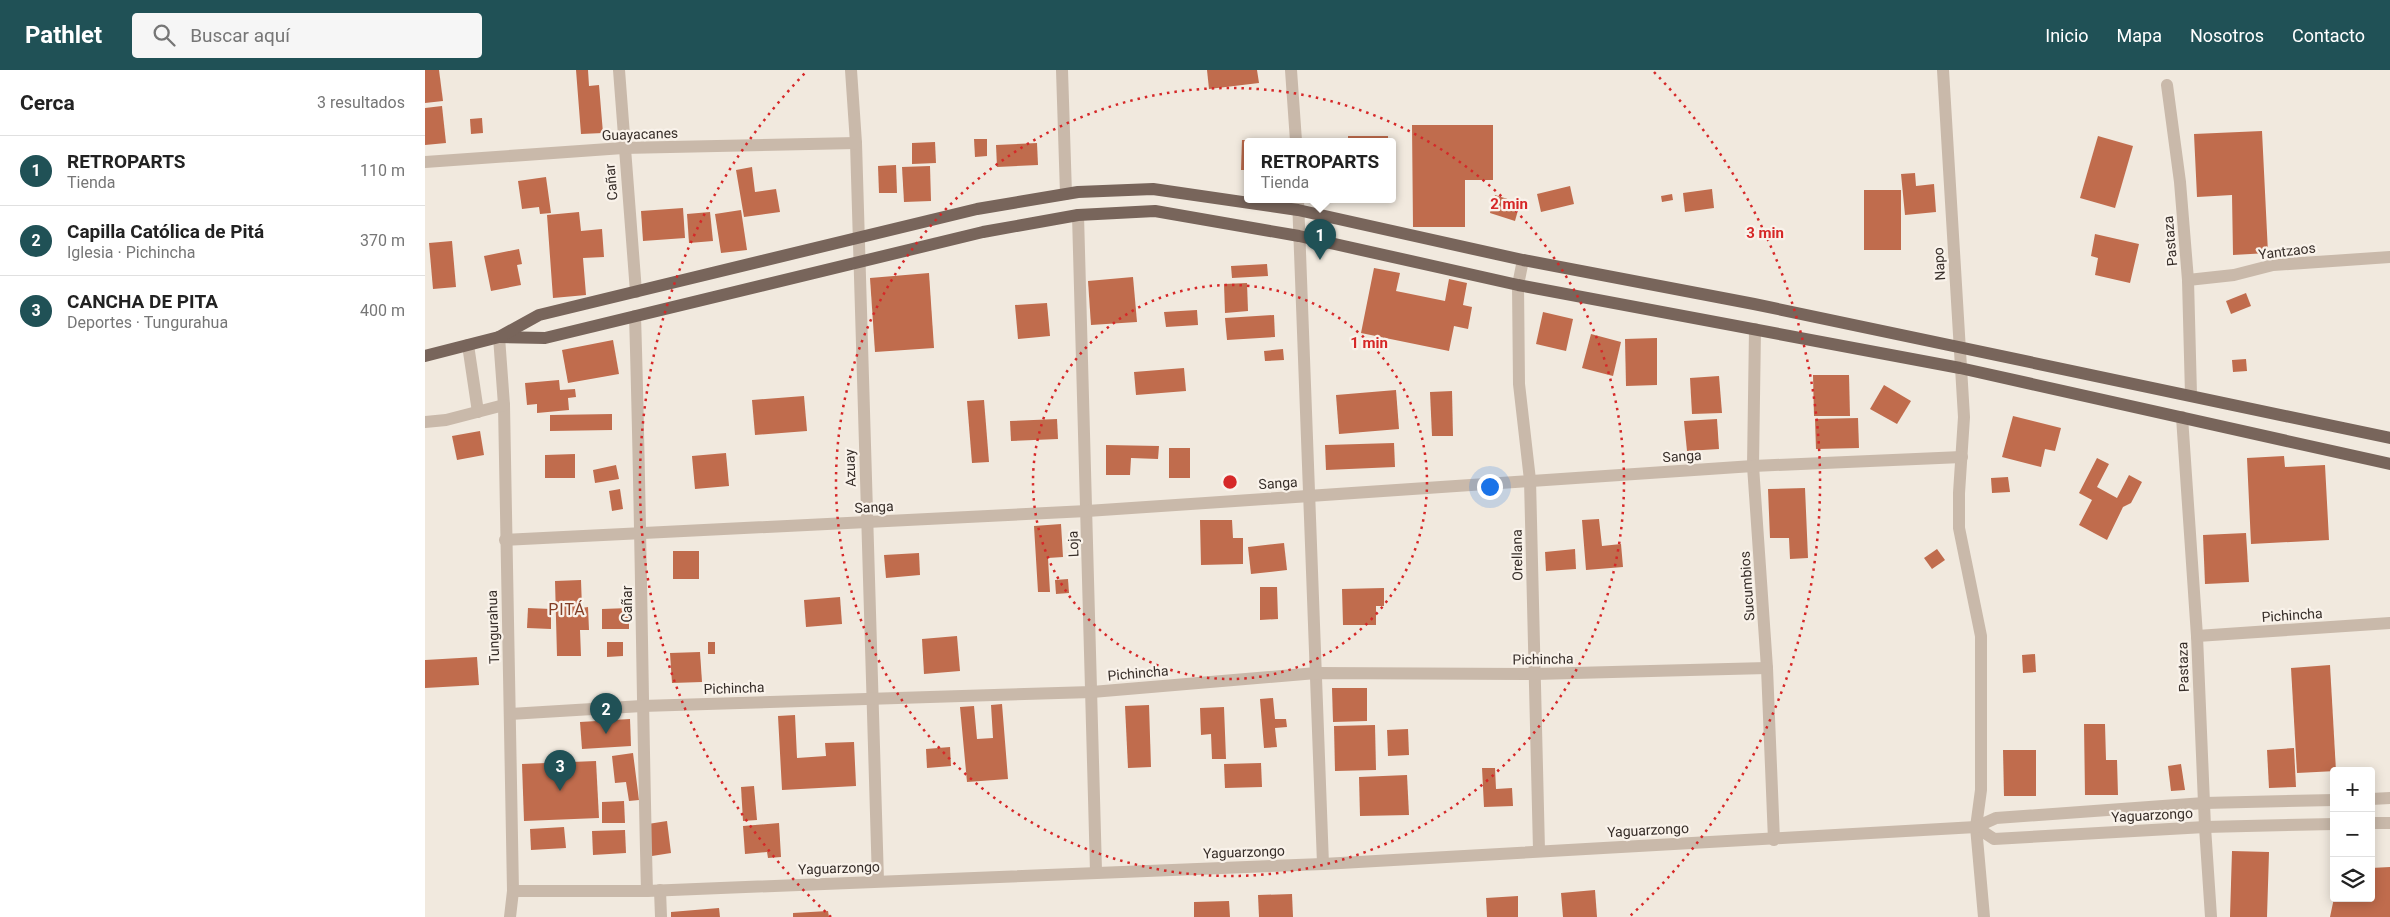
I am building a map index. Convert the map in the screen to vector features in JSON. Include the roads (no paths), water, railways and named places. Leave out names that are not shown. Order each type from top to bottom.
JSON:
[{"type":"main road","points":[[425,356],[499,337],[539,315],[977,209],[1066,194],[1153,189],[1244,198]]},
{"type":"main road","points":[[1298,204],[1523,260],[2191,395],[2390,438]]},
{"type":"main road","points":[[499,337],[545,338],[983,232],[1078,215],[1155,211],[1299,236],[1518,284],[1960,368],[2390,464]]},
{"type":"street","name":"Cañar","points":[[619,70],[623,148],[635,292]]},
{"type":"street","name":"Azuay","points":[[851,70],[856,143],[878,881]]},
{"type":"street","points":[[1062,70],[1066,194]]},
{"type":"street","points":[[1291,70],[1296,138]]},
{"type":"street","name":"Napo","points":[[1943,70],[1964,417],[1959,528],[1981,636],[1981,790],[1976,827],[1984,917]]},
{"type":"street","name":"Pastaza","points":[[2167,85],[2180,182],[2188,280],[2191,395]]},
{"type":"street","name":"Guayacanes","points":[[425,162],[623,148],[856,143]]},
{"type":"street","points":[[1298,204],[1323,864]]},
{"type":"street","name":"Loja","points":[[1078,215],[1096,872]]},
{"type":"street","name":"Yantzaos","points":[[2188,280],[2234,275],[2273,265],[2390,258]]},
{"type":"street","name":"Orellana","points":[[1523,260],[1518,284],[1519,384],[1531,480],[1539,850]]},
{"type":"street","name":"Cañar","points":[[635,316],[642,532],[642,706],[653,891],[661,917]]},
{"type":"street","name":"Sucumbios","points":[[1755,329],[1753,466],[1767,668],[1774,840]]},
{"type":"street","name":"Tungurahua","points":[[499,337],[504,405],[505,540],[510,714],[513,891],[510,917]]},
{"type":"street","points":[[468,345],[479,412]]},
{"type":"street","points":[[425,422],[479,412],[504,405]]},
{"type":"street","name":"Pastaza","points":[[2182,417],[2197,636],[2205,827],[2211,917]]},
{"type":"street","name":"Sanga","points":[[505,540],[1087,511],[1753,466],[1962,457]]},
{"type":"street","name":"Pichincha","points":[[2197,636],[2390,624]]},
{"type":"street","name":"Pichincha","points":[[510,714],[642,706],[1092,692],[1316,674],[1535,674],[1767,668]]},
{"type":"street","points":[[2375,799],[2390,798]]},
{"type":"street","name":"Yaguarzongo","points":[[513,891],[653,891],[1323,864],[1539,850],[1774,840],[1976,827],[1996,818],[2204,803],[2330,800]]},
{"type":"street","points":[[2375,823],[2390,823]]},
{"type":"street","name":"Yaguarzongo","points":[[1976,827],[1994,839],[2205,827],[2330,824]]},
{"type":"place","name":"RETROPARTS","points":[[1320,260]]},
{"type":"place","name":"Capilla Católica de Pitá","points":[[606,734]]},
{"type":"place","name":"CANCHA DE PITA","points":[[560,791]]},
{"type":"district","name":"PITÁ","points":[[567,609]]}]
